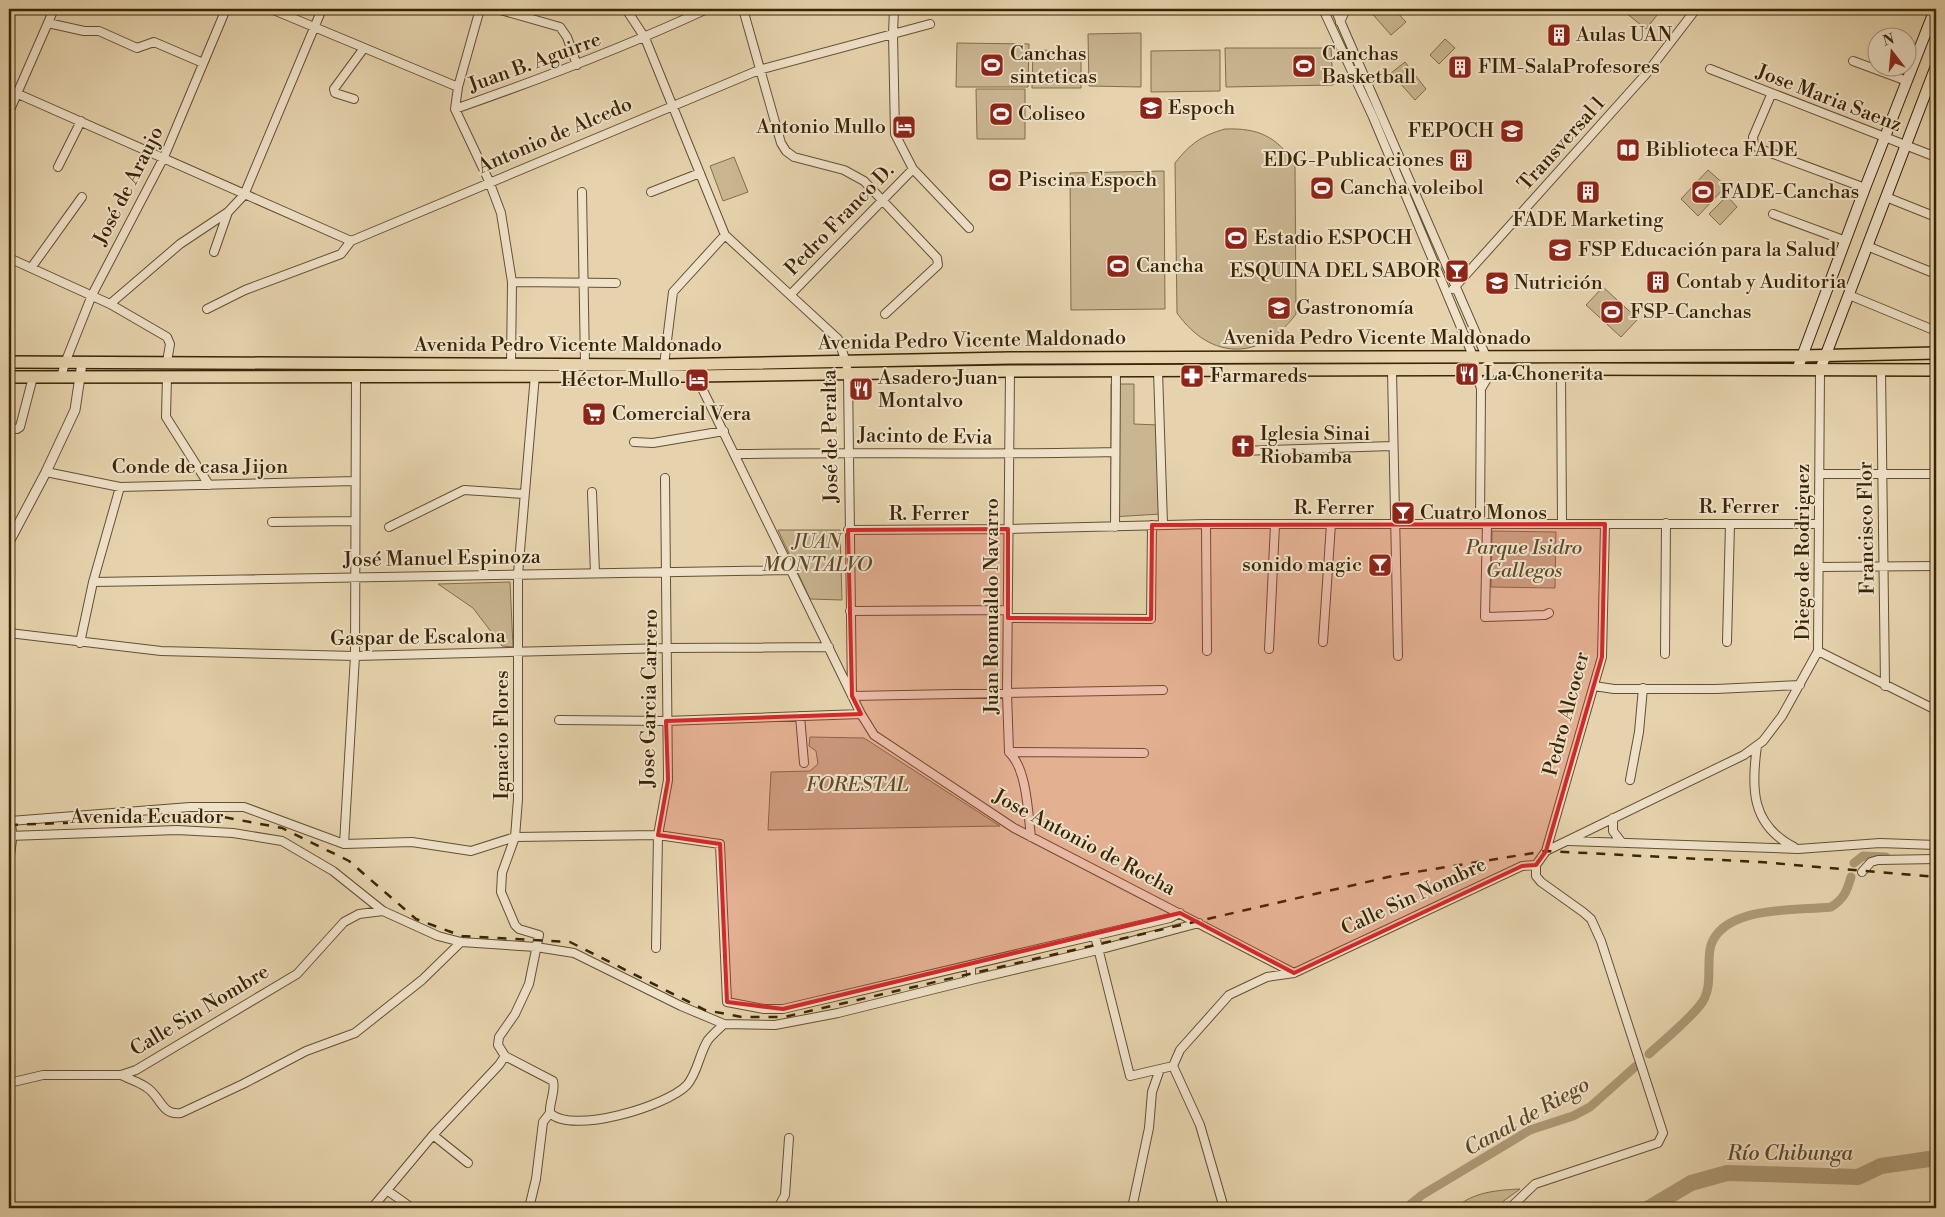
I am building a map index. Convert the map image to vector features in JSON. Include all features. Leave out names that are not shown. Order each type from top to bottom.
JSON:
[{"type":"main road","points":[[1797,370],[1865,188],[1936,9]]},
{"type":"main road","points":[[1820,370],[1824,355],[1849,295],[1905,146],[1932,90],[1936,66]]},
{"type":"main road","name":"Avenida Pedro Vicente Maldonado","points":[[9,362],[664,365],[1010,358],[1802,356],[1936,353]]},
{"type":"main road","name":"Avenida Pedro Vicente Maldonado","points":[[9,377],[696,376],[1010,371],[1936,370]]},
{"type":"street","points":[[9,112],[54,9]]},
{"type":"street","name":"José de Araujo","points":[[61,377],[92,295],[164,157],[226,9]]},
{"type":"street","points":[[271,9],[458,87]]},
{"type":"street","points":[[110,304],[180,244],[228,212],[244,195],[322,9]]},
{"type":"street","points":[[480,9],[458,87],[456,110],[489,181],[500,212],[512,282],[511,364]]},
{"type":"street","points":[[497,9],[560,27],[567,37],[578,65]]},
{"type":"street","name":"José de Peralta","points":[[626,9],[645,38],[725,235],[838,339],[846,362],[848,375],[848,530],[852,696]]},
{"type":"street","name":"Juan B. Aguirre","points":[[456,110],[578,65],[645,38],[707,9]]},
{"type":"street","points":[[743,9],[758,70],[781,143],[786,151],[794,157],[854,174],[864,181],[881,202],[938,261],[938,265],[885,314]]},
{"type":"street","points":[[894,9],[895,134],[913,169],[969,228]]},
{"type":"street","points":[[1335,9],[1492,370],[1481,388]]},
{"type":"street","points":[[1335,33],[1346,9]]},
{"type":"street","name":"Transversal 1","points":[[1447,296],[1646,74],[1696,9]]},
{"type":"street","points":[[1327,10],[1335,33],[1473,356],[1477,370],[1481,388],[1485,617],[1545,616],[1549,613]]},
{"type":"street","points":[[48,23],[84,31],[99,31],[137,48],[154,42],[203,63]]},
{"type":"street","name":"Antonio de Alcedo","points":[[207,309],[245,290],[341,254],[351,241],[489,181],[758,70],[930,24]]},
{"type":"street","points":[[354,99],[335,93],[334,89],[364,48]]},
{"type":"street","points":[[1853,61],[1907,81]]},
{"type":"street","name":"Jose Maria Saenz","points":[[1710,69],[1771,95],[1936,157]]},
{"type":"street","points":[[9,90],[351,241]]},
{"type":"street","points":[[1771,95],[1753,137],[1754,145],[1865,188]]},
{"type":"street","points":[[58,167],[81,121]]},
{"type":"street","name":"Pedro Franco D.","points":[[791,294],[913,169]]},
{"type":"street","points":[[651,192],[700,174]]},
{"type":"street","points":[[582,192],[585,364]]},
{"type":"street","points":[[31,268],[82,197]]},
{"type":"street","points":[[1886,198],[1936,217]]},
{"type":"street","points":[[214,252],[228,212]]},
{"type":"street","points":[[1773,214],[1846,241]]},
{"type":"street","points":[[664,365],[673,292],[725,235]]},
{"type":"street","points":[[1867,246],[1936,274]]},
{"type":"street","points":[[9,258],[92,295],[167,337],[170,344],[167,362]]},
{"type":"street","points":[[512,282],[616,283]]},
{"type":"street","points":[[1849,295],[1936,331]]},
{"type":"street","points":[[9,542],[46,472],[75,410],[82,363]]},
{"type":"street","points":[[1561,369],[1562,524]]},
{"type":"street","name":"Diego de Rodriguez","points":[[1546,851],[1744,755],[1763,741],[1782,716],[1800,685],[1818,651],[1820,370]]},
{"type":"street","name":"Francisco Flor","points":[[1881,370],[1885,686]]},
{"type":"street","name":"Juan Romualdo Navarro","points":[[1010,371],[1007,692],[1010,752],[1015,757],[1022,773],[1031,837]]},
{"type":"street","points":[[1115,527],[1116,371]]},
{"type":"street","points":[[1158,371],[1163,524]]},
{"type":"street","points":[[1392,371],[1392,446],[1398,656]]},
{"type":"street","name":"Ignacio Flores","points":[[535,375],[518,574],[518,799],[515,837],[502,873],[501,892],[515,925],[519,929],[539,935],[536,947]]},
{"type":"street","points":[[166,376],[166,417],[209,485]]},
{"type":"street","points":[[344,844],[355,656],[356,376]]},
{"type":"street","name":"Jose Antonio de Rocha","points":[[696,376],[852,696],[874,734],[1014,828],[1294,973]]},
{"type":"street","points":[[9,428],[17,429],[20,426],[34,377]]},
{"type":"street","points":[[634,442],[652,443],[724,431]]},
{"type":"street","points":[[1239,451],[1392,446]]},
{"type":"street","name":"Jacinto de Evia","points":[[735,454],[1114,452]]},
{"type":"street","name":"Conde de casa Jijon","points":[[46,472],[120,487],[355,481]]},
{"type":"street","points":[[1820,474],[1936,474]]},
{"type":"street","name":"Jose Garcia Carrero","points":[[656,948],[658,835],[668,780],[666,721],[668,571],[665,478]]},
{"type":"street","points":[[80,643],[92,582],[120,487]]},
{"type":"street","points":[[389,527],[464,490],[524,494]]},
{"type":"street","points":[[592,492],[595,573]]},
{"type":"street","points":[[272,522],[355,521]]},
{"type":"street","points":[[1665,654],[1666,523]]},
{"type":"street","name":"R. Ferrer","points":[[848,530],[1008,530],[1163,524],[1819,524]]},
{"type":"street","points":[[1206,524],[1207,651]]},
{"type":"street","points":[[1323,642],[1331,524]]},
{"type":"street","name":"Pedro Alcocer","points":[[1546,851],[1602,658],[1605,524]]},
{"type":"street","points":[[1727,642],[1730,524]]},
{"type":"street","points":[[1008,618],[1151,619],[1152,525]]},
{"type":"street","points":[[1269,650],[1275,525]]},
{"type":"street","points":[[1819,567],[1883,568],[1936,566]]},
{"type":"street","name":"José Manuel Espinoza","points":[[92,582],[792,570]]},
{"type":"street","points":[[850,611],[1008,610]]},
{"type":"street","name":"Gaspar de Escalona","points":[[9,633],[161,652],[355,656],[668,648],[829,647]]},
{"type":"street","points":[[1818,651],[1936,710]]},
{"type":"street","points":[[1594,686],[1614,689],[1800,685]]},
{"type":"street","points":[[1630,780],[1639,732],[1643,688]]},
{"type":"street","points":[[852,696],[1164,690]]},
{"type":"street","points":[[560,720],[666,721],[861,714]]},
{"type":"street","points":[[800,716],[804,763]]},
{"type":"street","points":[[1756,746],[1753,792],[1758,811],[1779,839],[1798,848]]},
{"type":"street","points":[[1010,752],[1144,753]]},
{"type":"street","points":[[9,859],[9,816],[190,807],[244,807],[303,827],[344,844],[412,842],[471,851],[515,837],[658,835],[720,844],[727,1002],[764,1009],[783,1009],[1170,918],[1180,913]]},
{"type":"street","points":[[1614,818],[1613,831],[1622,842]]},
{"type":"street","name":"Avenida Ecuador","points":[[10,836],[178,830],[233,833],[282,841],[333,871],[382,911],[438,936],[461,942],[536,947],[574,953],[680,1006],[724,1024]]},
{"type":"street","points":[[1568,841],[1798,848],[1880,843],[1936,846]]},
{"type":"street","points":[[1510,1208],[1535,1184],[1658,1142],[1663,1133],[1600,941],[1590,919],[1541,882],[1536,876],[1536,864],[1546,851]]},
{"type":"street","points":[[1862,872],[1871,862],[1878,860],[1936,859]]},
{"type":"street","name":"Calle Sin Nombre","points":[[1173,1066],[1180,1050],[1229,996],[1267,977],[1294,973],[1522,866],[1536,864]]},
{"type":"street","name":"Calle Sin Nombre","points":[[9,1083],[43,1075],[121,1075],[136,1070],[297,974],[344,922],[360,914],[382,911]]},
{"type":"street","points":[[550,1113],[559,1120],[568,1121],[606,1118],[647,1108],[677,1094],[688,1084],[700,1064],[707,1042],[724,1024],[774,1025],[838,1013],[1098,950],[1199,923]]},
{"type":"street","points":[[1095,936],[1130,1076],[1173,1066],[1200,1125],[1224,1208]]},
{"type":"street","points":[[121,1075],[147,1087],[165,1111],[172,1114],[181,1113],[243,1084],[306,1051],[355,1033],[422,980],[461,942]]},
{"type":"street","points":[[529,1208],[536,1180],[543,1122],[550,1113],[554,1085],[552,1081],[505,1056],[498,1045],[499,1037],[516,1014],[529,984],[536,947]]},
{"type":"street","points":[[971,965],[971,980]]},
{"type":"street","points":[[372,1208],[433,1135],[499,1065],[505,1056]]},
{"type":"street","points":[[1132,1208],[1150,1128],[1152,1092],[1160,1068]]},
{"type":"street","points":[[433,1135],[468,1163]]},
{"type":"street","points":[[778,1208],[785,1195],[789,1138]]},
{"type":"street","points":[[388,1191],[412,1208]]},
{"type":"highlighted area","points":[[1605,524],[1602,657],[1546,851],[1536,865],[1522,866],[1294,973],[1180,913],[783,1009],[727,1002],[720,844],[658,835],[668,780],[666,721],[861,714],[852,696],[848,530],[1008,529],[1008,618],[1151,619],[1152,525]]},
{"type":"green space","points":[[1368,9],[1394,9],[1406,22],[1391,35]]},
{"type":"green space","points":[[1621,9],[1662,9],[1646,29]]},
{"type":"green space","points":[[1141,33],[1141,87],[1089,86],[1088,34]]},
{"type":"green space","points":[[1445,39],[1455,48],[1439,64],[1430,55]]},
{"type":"green space","name":"Canchas sinteticas","points":[[957,43],[1029,44],[1028,87],[956,87]]},
{"type":"green space","points":[[1225,48],[1331,48],[1333,85],[1226,87]]},
{"type":"green space","points":[[1033,50],[1081,51],[1081,88],[1032,88]]},
{"type":"green space","points":[[1220,50],[1220,91],[1151,92],[1151,51]]},
{"type":"green space","points":[[1405,62],[1426,89],[1415,100],[1391,73]]},
{"type":"green space","name":"Coliseo","points":[[976,89],[1025,89],[1025,139],[977,139]]},
{"type":"green space","name":"Estadio ESPOCH","points":[[1225,129],[1257,132],[1273,140],[1295,163],[1296,314],[1282,329],[1267,340],[1252,347],[1236,349],[1220,347],[1205,340],[1190,329],[1177,313],[1175,163],[1197,141],[1209,134]]},
{"type":"green space","points":[[734,157],[748,192],[723,201],[710,166]]},
{"type":"green space","name":"FADE-Canchas","points":[[1708,170],[1726,186],[1698,216],[1681,199]]},
{"type":"green space","name":"Cancha","points":[[1164,171],[1165,309],[1071,310],[1070,173]]},
{"type":"green space","points":[[1727,196],[1737,207],[1720,225],[1709,214]]},
{"type":"green space","name":"FSP-Canchas","points":[[1603,287],[1638,319],[1621,337],[1586,305]]},
{"type":"green space","points":[[1111,384],[1134,384],[1134,424],[1159,425],[1161,514],[1111,517]]},
{"type":"green space","name":"JUAN MONTALVO","points":[[778,530],[840,530],[842,600],[810,599]]},
{"type":"green space","name":"Parque Isidro Gallegos","points":[[1492,531],[1556,532],[1555,588],[1491,587]]},
{"type":"green space","points":[[510,582],[513,647],[502,646],[473,608],[438,584]]},
{"type":"green space","name":"FORESTAL","points":[[810,737],[864,738],[1000,826],[768,830],[771,772],[810,771],[818,764],[816,751],[809,746]]},
{"type":"green space","points":[[1520,1189],[1494,1208],[1456,1208],[1477,1195],[1494,1191]]},
{"type":"waterway","name":"Canal de Riego","points":[[1854,863],[1863,856],[1886,857]]},
{"type":"waterway","name":"Canal de Riego","points":[[1649,1054],[1685,1021],[1703,1001],[1708,988],[1711,945],[1719,932],[1731,923],[1746,916],[1763,912],[1831,907],[1844,894],[1851,877]]},
{"type":"waterway","name":"Canal de Riego","points":[[1406,1208],[1422,1195],[1530,1130],[1573,1116],[1590,1107],[1636,1066]]},
{"type":"waterway","name":"Río Chibunga","points":[[1649,1208],[1691,1183],[1727,1173],[1858,1177],[1881,1166],[1936,1158]]},
{"type":"railway","points":[[9,825],[223,817],[282,828],[349,861],[416,919],[462,936],[570,942],[705,1010],[742,1017],[784,1017],[1397,875],[1546,851],[1760,862],[1936,877]]},
{"type":"place","name":"Aulas UAN","points":[[1559,35]]},
{"type":"place","name":"Canchas sinteticas","points":[[992,65]]},
{"type":"place","name":"Canchas Basketball","points":[[1304,66]]},
{"type":"place","name":"FIM-SalaProfesores","points":[[1460,67]]},
{"type":"place","name":"Espoch","points":[[1151,108]]},
{"type":"place","name":"Coliseo","points":[[1001,114]]},
{"type":"place","name":"Antonio Mullo","points":[[904,127]]},
{"type":"place","name":"FEPOCH","points":[[1512,131]]},
{"type":"place","name":"Biblioteca FADE","points":[[1628,150]]},
{"type":"place","name":"EDG-Publicaciones","points":[[1461,160]]},
{"type":"place","name":"Piscina Espoch","points":[[1000,180]]},
{"type":"place","name":"Cancha voleibol","points":[[1322,188]]},
{"type":"place","name":"FADE Marketing","points":[[1588,192]]},
{"type":"place","name":"FADE-Canchas","points":[[1703,192]]},
{"type":"place","name":"Estadio ESPOCH","points":[[1236,238]]},
{"type":"place","name":"FSP Educación para la Salud","points":[[1560,250]]},
{"type":"place","name":"Cancha","points":[[1118,266]]},
{"type":"place","name":"ESQUINA DEL SABOR","points":[[1457,271]]},
{"type":"place","name":"Contab y Auditoria","points":[[1658,282]]},
{"type":"place","name":"Nutrición","points":[[1497,283]]},
{"type":"place","name":"Gastronomía","points":[[1279,308]]},
{"type":"place","name":"FSP-Canchas","points":[[1612,312]]},
{"type":"place","name":"La Chonerita","points":[[1467,374]]},
{"type":"place","name":"Farmareds","points":[[1192,376]]},
{"type":"place","name":"Héctor Mullo","points":[[697,380]]},
{"type":"place","name":"Asadero Juan Montalvo","points":[[861,389]]},
{"type":"place","name":"Comercial Vera","points":[[594,414]]},
{"type":"place","name":"Iglesia Sinai Riobamba","points":[[1243,446]]},
{"type":"place","name":"Cuatro Monos","points":[[1403,513]]},
{"type":"place","name":"sonido magic","points":[[1380,565]]}]
